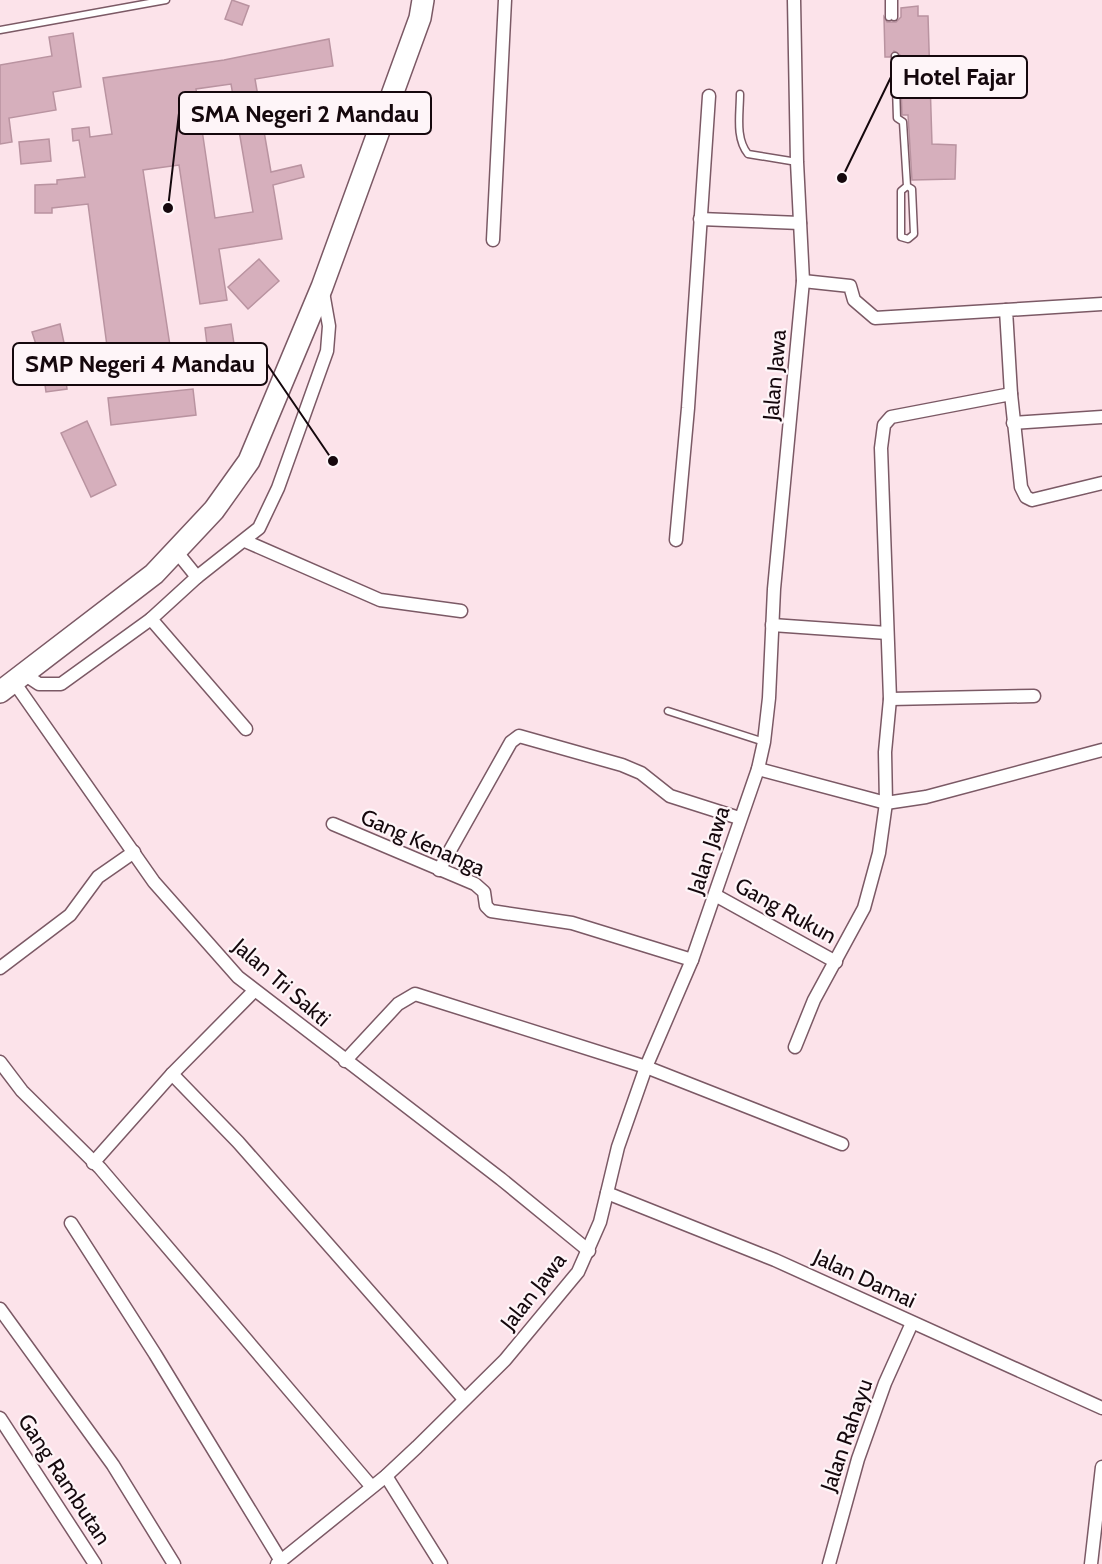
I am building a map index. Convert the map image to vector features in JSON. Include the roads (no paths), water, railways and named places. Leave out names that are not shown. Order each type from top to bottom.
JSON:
[{"type":"highway","points":[[13,682],[154,574],[214,510],[249,461],[322,287],[421,9],[432,0]]},
{"type":"street","points":[[493,240],[505,0]]},
{"type":"street","name":"Jalan Jawa","points":[[279,1562],[386,1476],[505,1360],[566,1290],[589,1251],[618,1147],[646,1067],[692,960],[716,895],[739,818],[758,769],[765,742],[772,625],[803,281],[797,162],[794,0]]},
{"type":"street","points":[[676,540],[688,408],[709,96]]},
{"type":"street","points":[[700,219],[800,223]]},
{"type":"street","points":[[803,281],[850,286],[854,300],[875,318],[1102,304]]},
{"type":"street","points":[[13,682],[61,684],[151,619],[196,577],[259,528],[278,488],[327,351],[329,326],[322,287]]},
{"type":"street","points":[[1006,310],[1013,423],[1021,487],[1026,497],[1032,500],[1102,483]]},
{"type":"street","points":[[795,1047],[814,1000],[864,908],[879,853],[886,803],[885,752],[890,699],[881,448],[884,425],[891,417],[1011,394]]},
{"type":"street","points":[[1013,423],[1102,417]]},
{"type":"street","points":[[245,541],[381,600],[461,611]]},
{"type":"street","points":[[176,551],[196,577]]},
{"type":"street","points":[[151,619],[246,729]]},
{"type":"street","points":[[772,625],[887,633]]},
{"type":"street","name":"Jalan Tri Sakti","points":[[13,682],[134,852],[189,924],[238,977],[345,1062],[501,1179],[589,1251]]},
{"type":"street","points":[[890,699],[1034,696]]},
{"type":"street","points":[[439,870],[512,742],[519,736],[525,735],[622,765],[640,773],[670,796],[739,818]]},
{"type":"street","points":[[758,769],[886,803],[926,797],[1102,750]]},
{"type":"street","name":"Gang Kenanga","points":[[333,824],[480,888],[484,892],[486,906],[491,911],[572,923],[692,960]]},
{"type":"street","points":[[0,968],[70,915],[98,877],[134,852]]},
{"type":"street","name":"Gang Rukun","points":[[716,895],[836,962]]},
{"type":"street","points":[[93,1163],[172,1074],[254,991]]},
{"type":"street","points":[[345,1062],[398,1004],[415,994],[646,1067],[842,1144]]},
{"type":"street","points":[[0,1062],[22,1091],[93,1163],[371,1486]]},
{"type":"street","points":[[172,1074],[238,1142],[464,1399]]},
{"type":"street","name":"Jalan Damai","points":[[607,1193],[775,1260],[1102,1408]]},
{"type":"street","points":[[71,1223],[155,1354],[279,1562]]},
{"type":"street","points":[[0,1309],[113,1465],[174,1564]]},
{"type":"street","name":"Jalan Rahayu","points":[[829,1564],[858,1459],[885,1383],[912,1323]]},
{"type":"street","name":"Gang Rambutan","points":[[0,1418],[95,1564]]},
{"type":"street","points":[[1091,1564],[1102,1467]]},
{"type":"street","points":[[386,1476],[441,1564]]},
{"type":"lane","points":[[0,30],[166,0]]},
{"type":"lane","points":[[889,0],[892,17],[894,0]]},
{"type":"lane","points":[[893,56],[896,73],[897,118],[903,122],[907,186]]},
{"type":"lane","points":[[740,94],[739,134],[742,146],[748,154],[797,162]]},
{"type":"lane","points":[[907,186],[912,189],[914,234],[908,239],[901,237],[901,190],[907,186]]},
{"type":"lane","points":[[668,711],[765,742]]},
{"type":"place","name":"Hotel Fajar","points":[[842,178]]},
{"type":"place","name":"SMA Negeri 2 Mandau","points":[[168,208]]},
{"type":"place","name":"SMP Negeri 4 Mandau","points":[[333,461]]}]
